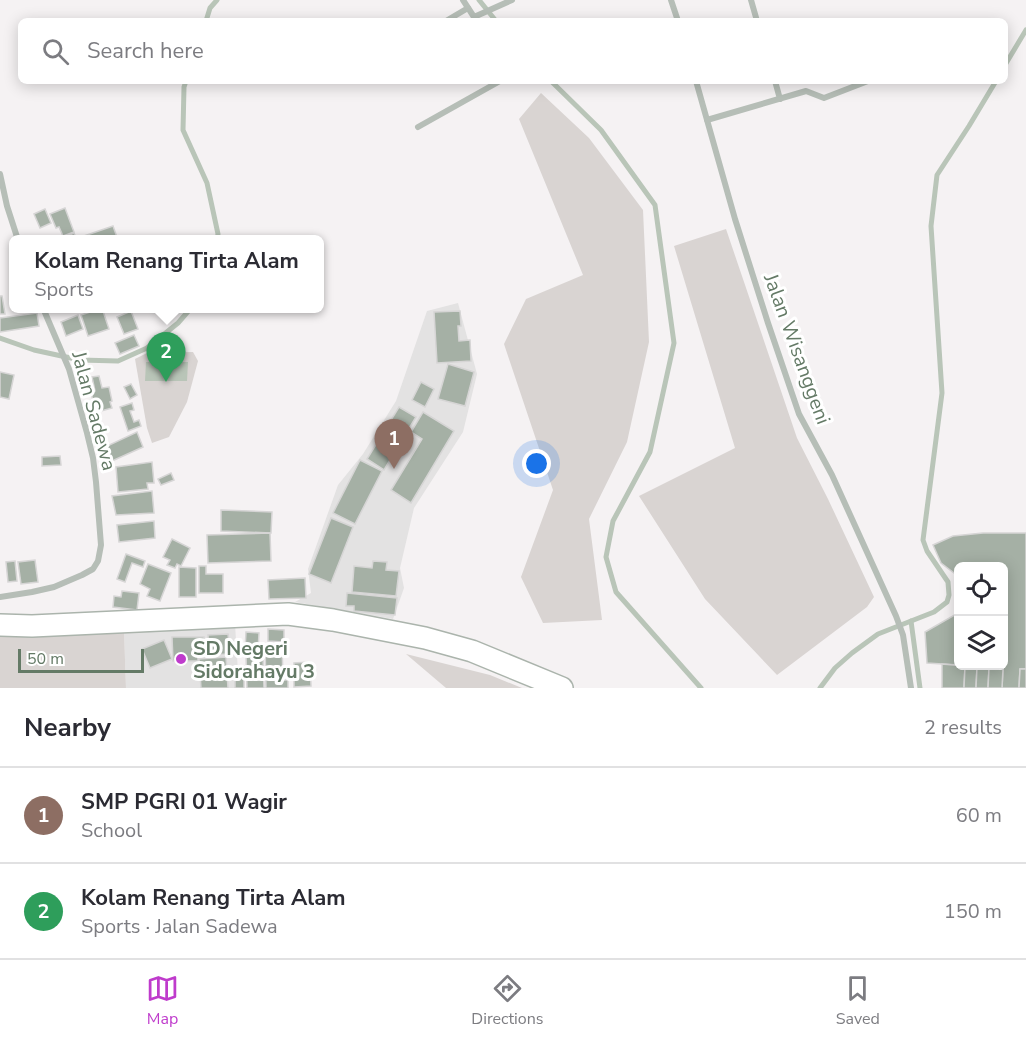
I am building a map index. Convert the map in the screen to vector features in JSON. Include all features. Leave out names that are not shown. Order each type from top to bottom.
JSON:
[{"type":"main road","points":[[0,625],[32,626],[288,614],[333,620],[425,638],[471,651],[562,688]]},
{"type":"street","points":[[463,0],[475,18]]},
{"type":"street","points":[[671,0],[677,18]]},
{"type":"street","points":[[751,0],[756,18]]},
{"type":"street","points":[[477,18],[509,2]]},
{"type":"street","points":[[451,18],[468,8]]},
{"type":"street","points":[[418,127],[495,84]]},
{"type":"street","name":"Jalan Wisanggeni","points":[[697,84],[735,219],[799,414],[832,475],[896,616],[903,635],[911,688]]},
{"type":"street","points":[[776,84],[780,99]]},
{"type":"street","points":[[707,120],[806,91],[825,98],[860,84]]},
{"type":"street","points":[[0,174],[16,235]]},
{"type":"street","name":"Jalan Sadewa","points":[[0,597],[54,587],[82,575],[93,568],[98,561],[101,545],[93,458],[69,369],[45,313]]},
{"type":"shaded area","points":[[541,93],[589,138],[643,210],[649,342],[627,442],[589,519],[602,620],[543,623],[521,577],[553,490],[504,344],[526,299],[583,275],[519,119]]},
{"type":"shaded area","points":[[726,229],[797,438],[874,597],[867,607],[777,675],[705,599],[639,496],[735,448],[674,246]]},
{"type":"shaded area","points":[[458,303],[477,374],[463,432],[414,508],[400,568],[404,588],[393,619],[295,602],[311,593],[308,569],[338,485],[363,454],[396,401],[427,311]]},
{"type":"shaded area","points":[[193,352],[198,361],[187,402],[169,437],[152,443],[147,428],[135,359],[147,353]]},
{"type":"shaded area","points":[[146,362],[188,362],[187,381],[145,381]]},
{"type":"shaded area","name":"SD Negeri Sidorahayu 3","points":[[235,624],[239,688],[126,688],[124,630]]},
{"type":"shaded area","points":[[124,630],[126,688],[0,688],[0,633]]},
{"type":"shaded area","points":[[406,654],[490,675],[522,688],[446,688]]},
{"type":"building","points":[[65,208],[74,232],[63,235],[59,227],[56,228],[50,214]]},
{"type":"building","points":[[45,209],[51,223],[40,228],[34,214]]},
{"type":"building","points":[[113,226],[116,235],[87,235]]},
{"type":"building","points":[[0,296],[2,296],[5,314],[0,314]]},
{"type":"building","points":[[460,311],[459,341],[470,340],[471,361],[437,363],[434,312]]},
{"type":"building","points":[[37,313],[39,326],[0,332],[0,318]]},
{"type":"building","points":[[104,313],[109,329],[88,336],[81,315]]},
{"type":"building","points":[[132,313],[138,329],[124,334],[117,317]]},
{"type":"building","points":[[78,315],[83,329],[66,336],[61,322]]},
{"type":"building","points":[[134,335],[139,346],[120,354],[115,343]]},
{"type":"building","points":[[448,364],[474,372],[465,406],[438,399]]},
{"type":"building","points":[[0,372],[14,375],[9,399],[0,397]]},
{"type":"building","points":[[99,376],[102,388],[109,387],[112,401],[110,402],[112,408],[101,411],[100,405],[94,406],[91,392],[95,391],[92,377]]},
{"type":"building","points":[[421,382],[434,389],[425,407],[412,400]]},
{"type":"building","points":[[131,384],[137,395],[130,399],[124,387]]},
{"type":"building","points":[[132,403],[134,410],[130,411],[134,422],[139,420],[141,426],[128,431],[120,407]]},
{"type":"building","points":[[399,407],[416,417],[384,470],[367,459]]},
{"type":"building","points":[[423,412],[454,431],[411,503],[391,490],[422,439],[411,432]]},
{"type":"building","points":[[137,432],[143,447],[112,461],[105,447]]},
{"type":"building","points":[[60,456],[61,465],[42,466],[42,457]]},
{"type":"building","points":[[360,460],[382,471],[355,524],[333,513]]},
{"type":"building","points":[[152,462],[154,483],[147,483],[148,489],[118,492],[116,467]]},
{"type":"building","points":[[171,473],[174,480],[161,485],[158,479]]},
{"type":"building","points":[[152,491],[154,513],[116,515],[112,496]]},
{"type":"building","points":[[221,510],[272,512],[271,533],[221,531]]},
{"type":"building","points":[[331,518],[353,527],[331,583],[309,574]]},
{"type":"building","points":[[154,521],[155,538],[119,542],[117,525]]},
{"type":"building","points":[[270,533],[271,561],[208,563],[207,535]]},
{"type":"building","points":[[1026,533],[1026,669],[1020,669],[1019,688],[1002,688],[1003,670],[1008,670],[1008,562],[954,562],[954,573],[941,563],[933,545],[953,536]]},
{"type":"building","points":[[172,539],[190,548],[181,566],[177,564],[175,568],[167,565],[170,560],[163,557]]},
{"type":"building","points":[[126,554],[145,561],[143,567],[132,563],[125,582],[117,579]]},
{"type":"building","points":[[35,560],[38,582],[21,584],[18,562]]},
{"type":"building","points":[[15,561],[17,581],[8,582],[6,562]]},
{"type":"building","points":[[373,561],[387,562],[386,570],[399,571],[396,596],[352,592],[354,566],[372,568]]},
{"type":"building","points":[[148,564],[171,573],[160,601],[147,596],[150,589],[140,584]]},
{"type":"building","points":[[199,566],[206,566],[206,574],[223,574],[223,593],[199,593]]},
{"type":"building","points":[[179,567],[196,568],[196,597],[179,597]]},
{"type":"building","points":[[305,578],[306,598],[269,599],[268,580]]},
{"type":"building","points":[[122,591],[139,593],[137,610],[113,607],[114,596],[121,597]]},
{"type":"building","points":[[347,593],[397,598],[395,615],[354,611],[354,606],[346,606]]},
{"type":"building","points":[[954,615],[954,665],[927,663],[925,632]]},
{"type":"building","points":[[268,629],[284,630],[284,642],[268,641]]},
{"type":"building","points":[[246,632],[259,633],[258,651],[245,650]]},
{"type":"building","points":[[228,634],[230,654],[209,655],[208,635]]},
{"type":"building","points":[[172,637],[204,637],[204,656],[198,656],[198,661],[173,661]]},
{"type":"building","points":[[164,640],[172,659],[150,668],[142,649]]},
{"type":"building","points":[[282,644],[283,680],[288,680],[288,688],[266,688],[265,645]]},
{"type":"building","points":[[263,654],[264,688],[247,688],[246,655]]},
{"type":"building","points":[[226,657],[228,688],[201,688],[199,659]]},
{"type":"building","points":[[310,662],[311,686],[294,687],[294,663]]},
{"type":"building","points":[[942,664],[954,665],[954,670],[965,670],[964,688],[942,688]]},
{"type":"building","points":[[235,666],[244,666],[244,688],[235,688]]},
{"type":"building","points":[[1020,669],[1026,669],[1026,688],[1019,688]]},
{"type":"building","points":[[965,670],[977,670],[976,688],[964,688]]},
{"type":"building","points":[[977,670],[989,670],[988,688],[976,688]]},
{"type":"building","points":[[989,670],[1003,670],[1002,688],[988,688]]},
{"type":"waterway","points":[[207,18],[210,8],[217,0]]},
{"type":"waterway","points":[[479,0],[494,18]]},
{"type":"waterway","points":[[1008,60],[1026,30]]},
{"type":"waterway","points":[[185,84],[183,130],[207,183],[218,235]]},
{"type":"waterway","points":[[554,84],[601,130],[655,205],[674,343],[650,452],[613,521],[606,557],[616,592],[701,688]]},
{"type":"waterway","points":[[820,688],[835,668],[878,634],[934,612],[947,602],[948,582],[927,551],[923,540],[942,393],[931,226],[937,175],[994,84]]},
{"type":"waterway","points":[[0,338],[34,350],[80,360],[118,361],[147,348],[187,313]]},
{"type":"waterway","points":[[911,621],[920,688]]},
{"type":"place","name":"Kolam Renang Tirta Alam","points":[[166,382]]},
{"type":"place","name":"SMP PGRI 01 Wagir","points":[[394,469]]},
{"type":"place","name":"SD Negeri Sidorahayu 3","points":[[181,659]]}]
